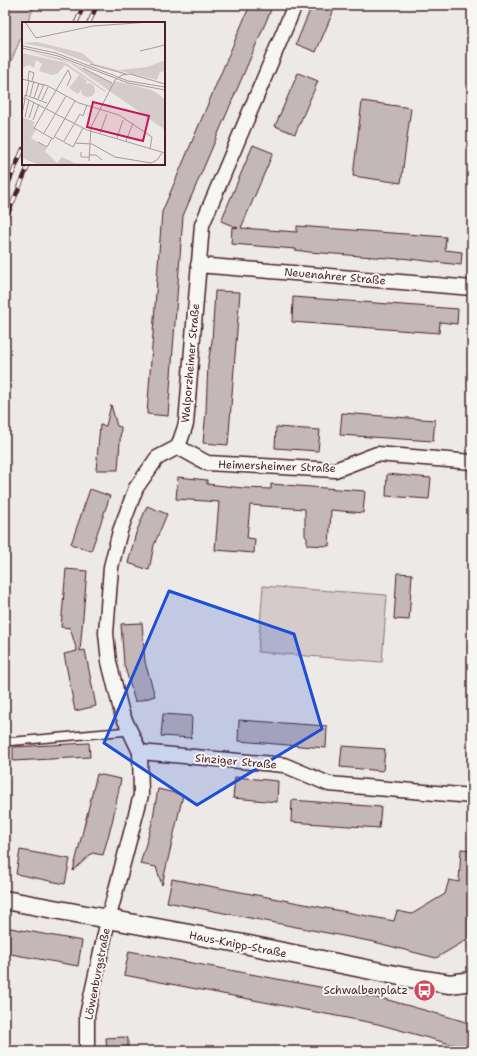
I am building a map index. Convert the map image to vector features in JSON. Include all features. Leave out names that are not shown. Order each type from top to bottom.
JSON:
[{"type":"street","name":"Walporzheimer Straße","points":[[178,447],[186,424],[202,225],[295,5]]},
{"type":"street","name":"Neuenahrer Straße","points":[[198,265],[472,288]]},
{"type":"street","name":"Heimersheimer Straße","points":[[178,447],[207,463],[327,470],[335,470],[377,454],[472,462]]},
{"type":"street","points":[[108,920],[141,795],[140,752],[122,714],[109,662],[106,633],[111,567],[120,531],[136,488],[157,458],[178,447]]},
{"type":"street","name":"Sinziger Straße","points":[[140,752],[284,765],[329,784],[472,796]]},
{"type":"street","name":"Haus-Knipp-Straße","points":[[5,900],[249,945],[404,977],[450,984],[472,981]]},
{"type":"street","name":"Löwenburgstraße","points":[[87,1051],[87,1015],[108,920]]},
{"type":"lane","points":[[5,742],[129,731]]},
{"type":"highlighted area","points":[[169,591],[294,634],[322,729],[197,805],[104,743]]},
{"type":"shaded area","points":[[5,5],[35,5],[27,22],[22,22],[22,35],[5,75]]},
{"type":"shaded area","points":[[263,586],[387,595],[382,662],[258,652]]},
{"type":"building","points":[[250,5],[273,5],[183,216],[168,416],[147,414],[162,212]]},
{"type":"building","points":[[312,5],[336,5],[316,52],[296,44]]},
{"type":"building","points":[[298,73],[318,81],[295,134],[275,126]]},
{"type":"building","points":[[362,101],[411,108],[401,183],[353,176]]},
{"type":"building","points":[[253,145],[273,153],[241,228],[297,232],[297,226],[446,237],[445,250],[462,252],[461,265],[401,258],[309,252],[295,250],[296,249],[231,244],[232,227],[238,228],[221,221]]},
{"type":"building","points":[[215,291],[240,292],[228,445],[203,443],[208,363],[212,341]]},
{"type":"building","points":[[293,297],[458,309],[457,324],[440,322],[439,333],[292,322]]},
{"type":"building","points":[[111,405],[117,426],[121,427],[118,470],[96,470],[100,425],[106,426]]},
{"type":"building","points":[[342,413],[435,420],[433,441],[340,435]]},
{"type":"building","points":[[276,427],[320,430],[318,451],[275,448]]},
{"type":"building","points":[[387,474],[431,478],[429,499],[386,496]]},
{"type":"building","points":[[178,477],[207,480],[207,484],[243,488],[271,489],[271,484],[365,491],[363,513],[331,510],[329,546],[307,545],[307,538],[305,536],[305,509],[250,505],[247,538],[255,539],[254,553],[215,550],[219,502],[176,499]]},
{"type":"building","points":[[90,489],[110,496],[91,551],[71,544]]},
{"type":"building","points":[[147,506],[167,514],[154,545],[149,570],[128,563],[136,533]]},
{"type":"building","points":[[66,569],[87,571],[80,651],[85,650],[96,706],[75,711],[64,654],[77,651],[70,628],[61,627]]},
{"type":"building","points":[[397,573],[412,574],[409,620],[394,619]]},
{"type":"building","points":[[142,623],[145,662],[155,696],[135,702],[124,664],[121,624]]},
{"type":"building","points":[[163,714],[192,716],[191,738],[161,736]]},
{"type":"building","points":[[239,720],[327,726],[326,748],[238,741]]},
{"type":"building","points":[[89,743],[90,757],[13,761],[13,747]]},
{"type":"building","points":[[342,746],[385,749],[383,771],[340,767]]},
{"type":"building","points":[[97,774],[121,779],[112,823],[103,855],[92,853],[73,871]]},
{"type":"building","points":[[235,777],[278,781],[277,802],[233,798]]},
{"type":"building","points":[[158,789],[183,795],[162,885],[156,867],[140,864],[152,823]]},
{"type":"building","points":[[292,800],[381,807],[379,828],[291,822]]},
{"type":"building","points":[[461,849],[472,850],[472,932],[470,938],[436,958],[374,942],[167,902],[172,879],[394,921],[397,911],[412,914],[445,894],[449,880],[459,882]]},
{"type":"building","points":[[20,850],[70,859],[65,884],[16,874]]},
{"type":"building","points":[[5,927],[82,941],[78,966],[5,953]]},
{"type":"building","points":[[129,951],[388,1000],[472,1024],[472,1046],[469,1046],[468,1049],[378,1024],[124,975]]},
{"type":"building","points":[[106,1038],[128,1038],[128,1051],[107,1051]]},
{"type":"railway","points":[[76,22],[84,5]]},
{"type":"railway","points":[[89,22],[97,5]]},
{"type":"railway","points":[[5,191],[22,151]]},
{"type":"railway","points":[[5,221],[29,165]]},
{"type":"place","name":"Schwalbenplatz","points":[[424,990]]}]
